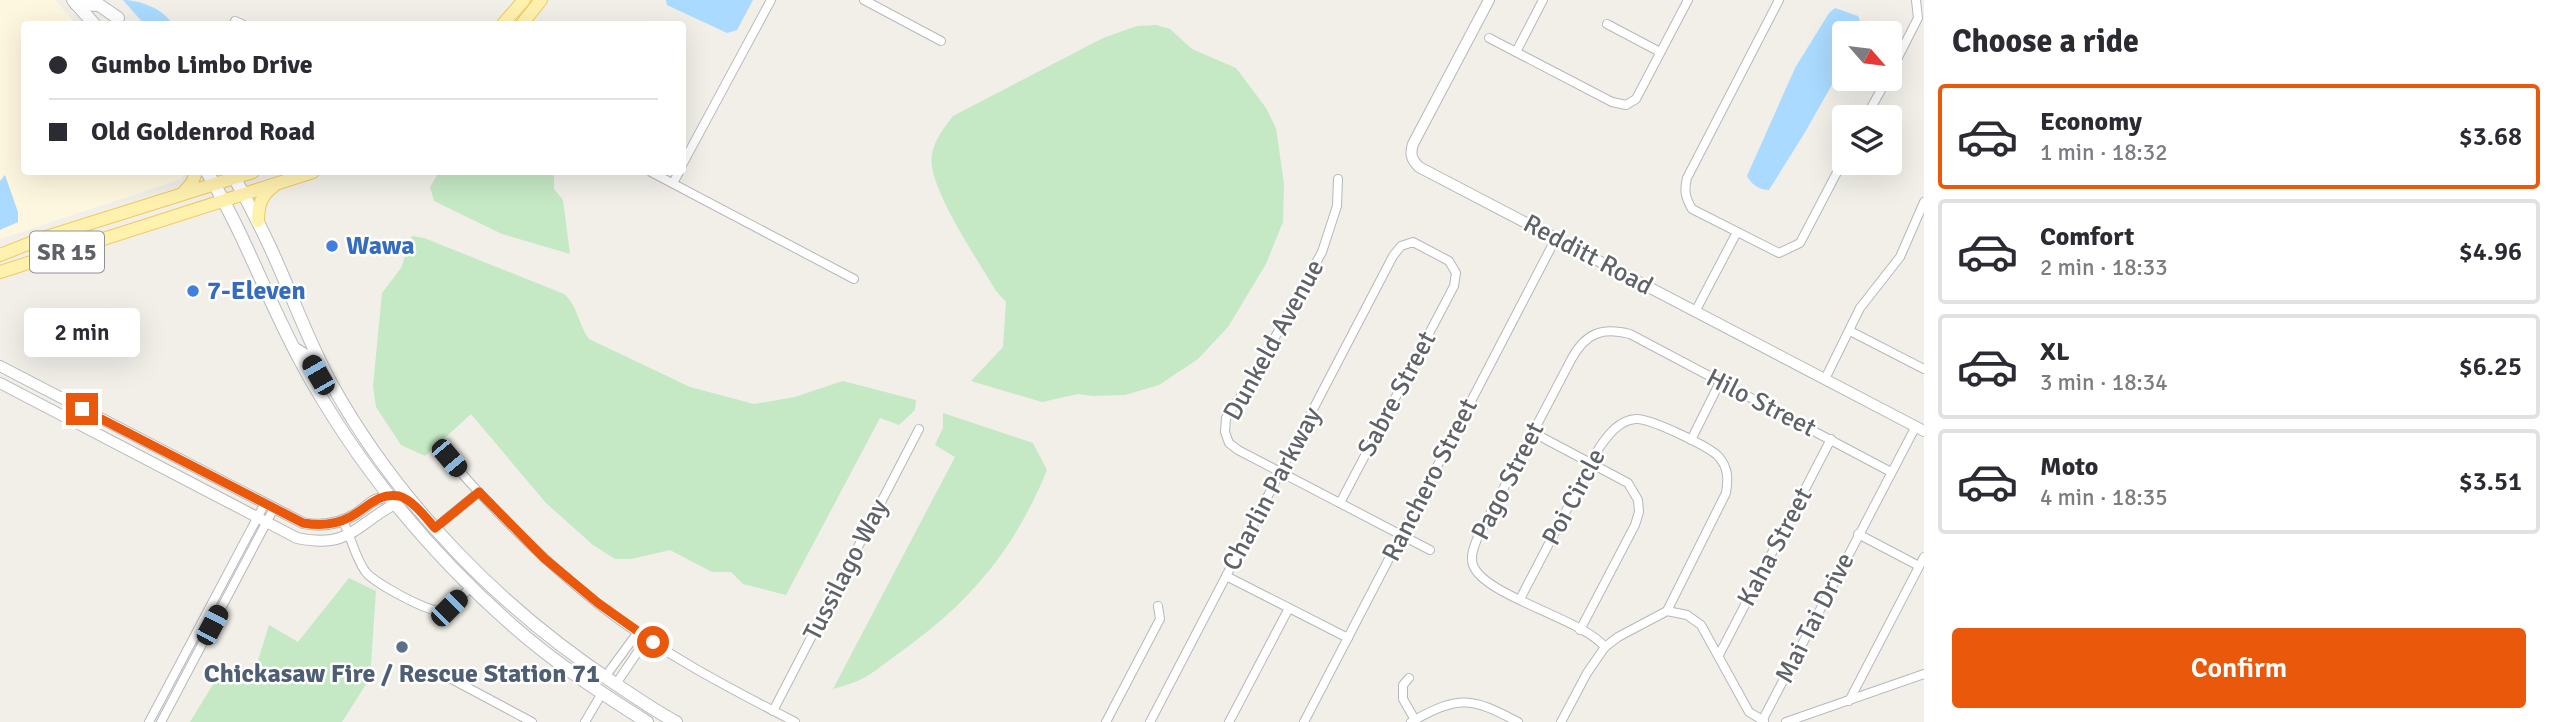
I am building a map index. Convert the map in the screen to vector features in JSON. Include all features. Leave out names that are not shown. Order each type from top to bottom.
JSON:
[{"type":"main road","points":[[104,0],[120,21]]},
{"type":"main road","points":[[506,21],[524,0]]},
{"type":"main road","points":[[525,21],[541,0]]},
{"type":"main road","points":[[75,2],[99,5],[120,21]]},
{"type":"main road","points":[[75,2],[91,21]]},
{"type":"main road","points":[[182,194],[195,175]]},
{"type":"main road","points":[[209,175],[322,400],[392,501],[471,587],[514,627],[602,693],[647,722]]},
{"type":"main road","points":[[233,175],[258,221],[331,382],[359,429],[422,512],[522,615],[605,677],[676,722]]},
{"type":"main road","name":"SR 15","points":[[0,255],[43,238],[214,184],[233,175]]},
{"type":"main road","name":"SR 15","points":[[0,271],[304,175]]},
{"type":"main road","points":[[258,221],[260,203],[268,190],[275,185]]},
{"type":"main road","points":[[0,271],[31,257],[42,245],[43,238]]},
{"type":"main road","points":[[260,274],[273,292],[292,331],[298,338],[310,340]]},
{"type":"main road","points":[[294,349],[308,357],[344,418],[359,429]]},
{"type":"main road","points":[[392,501],[398,496],[422,512]]},
{"type":"street","points":[[686,159],[771,0]]},
{"type":"street","points":[[864,0],[941,41]]},
{"type":"street","name":"Redditt Road","points":[[1489,0],[1413,144],[1411,156],[1419,167],[1920,428]]},
{"type":"street","points":[[1516,52],[1544,0]]},
{"type":"street","points":[[1489,38],[1612,102],[1626,104],[1636,99],[1688,0]]},
{"type":"street","points":[[1779,0],[1687,177],[1684,189],[1686,200],[1692,209],[1779,253],[1800,243],[1836,175]]},
{"type":"street","points":[[1902,49],[1918,18],[1916,0]]},
{"type":"street","points":[[1606,24],[1660,52]]},
{"type":"street","points":[[657,175],[854,279]]},
{"type":"street","points":[[673,183],[677,175]]},
{"type":"street","name":"Dunkeld Avenue","points":[[1338,179],[1337,206],[1322,252],[1251,382],[1226,418],[1225,432],[1229,443],[1238,450],[1430,550]]},
{"type":"street","points":[[1825,379],[1860,308],[1900,257],[1924,202]]},
{"type":"street","points":[[1695,312],[1737,232]]},
{"type":"street","name":"Ranchero Street","points":[[1304,722],[1556,238]]},
{"type":"street","name":"Sabre Street","points":[[1340,503],[1454,286],[1456,273],[1450,261],[1413,242],[1401,246],[1393,256]]},
{"type":"street","name":"Charlin Parkway","points":[[1150,722],[1393,256]]},
{"type":"street","name":"Pago Street","points":[[1605,647],[1580,630],[1484,581],[1473,566],[1472,554],[1476,539],[1578,347],[1591,335],[1612,330],[1630,334]]},
{"type":"street","points":[[1850,331],[1924,369]]},
{"type":"street","name":"Hilo Street","points":[[1630,334],[1891,472]]},
{"type":"street","points":[[0,366],[290,519],[313,525],[343,521],[378,498],[392,501]]},
{"type":"street","points":[[0,376],[17,375]]},
{"type":"street","points":[[1691,440],[1720,382]]},
{"type":"street","points":[[0,383],[297,538],[321,541],[350,535],[392,501]]},
{"type":"street","name":"Poi Circle","points":[[1520,599],[1608,435],[1622,423],[1637,419],[1654,423],[1718,456],[1728,476],[1726,493],[1667,611]]},
{"type":"street","name":"Mai Tai Drive","points":[[1667,611],[1687,615],[1701,625],[1749,712],[1764,721],[1891,472],[1920,428]]},
{"type":"street","name":"Tussilago Way","points":[[773,711],[919,429]]},
{"type":"street","points":[[1532,432],[1628,483],[1638,500],[1639,512],[1580,630]]},
{"type":"street","name":"Kaha Street","points":[[1719,655],[1831,439]]},
{"type":"street","points":[[449,458],[544,558],[598,603],[647,638],[794,722]]},
{"type":"street","points":[[435,528],[479,492]]},
{"type":"street","points":[[149,722],[269,508]]},
{"type":"street","points":[[161,722],[262,520]]},
{"type":"street","points":[[343,521],[361,565],[370,577],[429,609],[442,611],[449,608],[471,587]]},
{"type":"street","points":[[1858,534],[1919,566]]},
{"type":"street","points":[[1849,701],[1924,557]]},
{"type":"street","points":[[1226,576],[1348,638]]},
{"type":"street","points":[[1106,722],[1160,619],[1158,606]]},
{"type":"street","points":[[1228,722],[1289,608]]},
{"type":"street","points":[[1561,722],[1587,673],[1605,647],[1618,637],[1667,611]]},
{"type":"street","points":[[605,677],[638,632]]},
{"type":"street","points":[[616,684],[647,638]]},
{"type":"street","points":[[624,650],[634,657]]},
{"type":"street","points":[[1786,722],[1924,674]]},
{"type":"street","points":[[444,676],[532,722]]},
{"type":"street","points":[[1409,678],[1403,685],[1404,699],[1413,721],[1457,701],[1489,706],[1518,722]]},
{"type":"street","points":[[585,722],[602,693]]},
{"type":"shaded area","points":[[0,0],[55,0],[73,21],[21,21],[21,175],[183,175],[182,179],[0,239]]},
{"type":"green space","points":[[1156,25],[1170,29],[1192,49],[1236,68],[1266,108],[1276,128],[1284,184],[1283,222],[1266,264],[1228,327],[1198,359],[1159,385],[1125,395],[1078,394],[1042,402],[971,381],[1003,347],[1006,302],[996,291],[967,243],[937,184],[932,167],[932,154],[943,129],[953,116],[1103,38],[1137,26]]},
{"type":"green space","points":[[437,175],[552,175],[554,189],[563,200],[570,254],[502,234],[434,201],[430,187]]},
{"type":"green space","points":[[412,236],[424,238],[564,294],[572,304],[589,339],[690,387],[754,404],[795,397],[843,381],[916,400],[915,410],[899,425],[880,418],[786,595],[743,584],[731,572],[712,572],[670,550],[631,559],[615,559],[593,545],[546,503],[471,414],[425,456],[401,445],[376,407],[373,386],[382,293],[401,268]]},
{"type":"green space","points":[[943,413],[1033,443],[1047,470],[1034,499],[1005,549],[970,592],[927,632],[877,669],[855,682],[833,689],[955,457],[935,445],[943,428]]},
{"type":"green space","points":[[349,578],[376,591],[370,678],[342,722],[190,722],[217,678],[256,667],[269,625],[298,642]]},
{"type":"water","points":[[123,0],[151,6],[170,21],[141,21]]},
{"type":"water","points":[[666,0],[753,0],[737,30],[727,33],[667,5]]},
{"type":"water","points":[[1835,8],[1858,16],[1860,21],[1832,21],[1832,85],[1769,190],[1759,188],[1747,176],[1795,68],[1829,13]]},
{"type":"water","points":[[5,175],[18,212],[18,222],[0,230],[0,181]]},
{"type":"place","name":"Wawa","points":[[332,246]]},
{"type":"place","name":"7-Eleven","points":[[193,291]]},
{"type":"place","name":"Chickasaw Fire / Rescue Station 71","points":[[402,647]]},
{"type":"route","points":[[82,409],[290,519],[303,523],[322,525],[343,521],[378,498],[398,496],[422,512],[435,528],[479,492],[544,558],[598,603],[653,642]]}]
